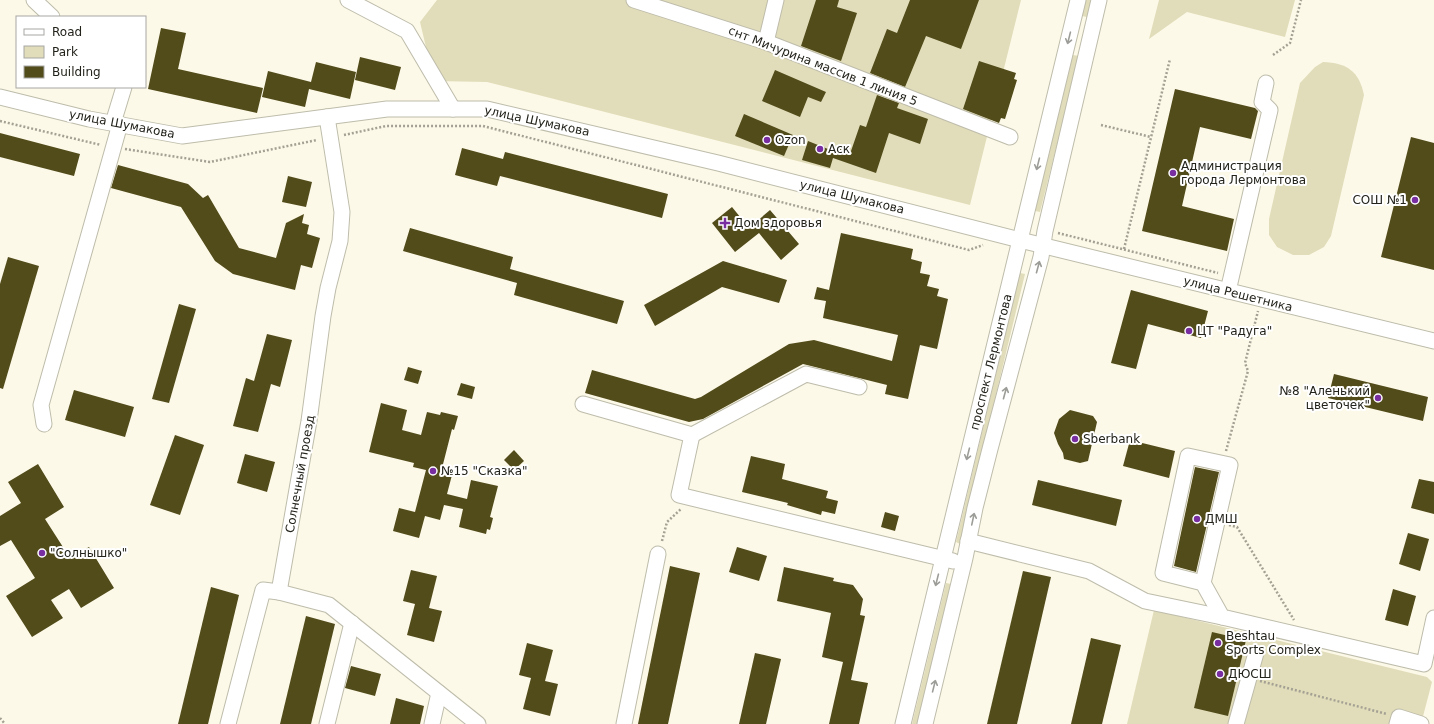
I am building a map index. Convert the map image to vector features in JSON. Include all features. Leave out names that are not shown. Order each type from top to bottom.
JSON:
[{"type":"street","points":[[34,0],[51,16]]},
{"type":"street","points":[[348,0],[407,31],[453,109]]},
{"type":"street","name":"снт Мичурина массив 1 линия 5","points":[[634,0],[766,42],[1010,137]]},
{"type":"street","points":[[766,42],[776,0]]},
{"type":"street","name":"проспект Лермонтова","points":[[903,724],[1078,0]]},
{"type":"street","name":"проспект Лермонтова","points":[[924,724],[990,449],[1043,245],[1099,0]]},
{"type":"street","points":[[1228,291],[1270,110],[1262,102],[1266,83]]},
{"type":"street","points":[[44,424],[41,405],[114,147],[116,123],[124,88]]},
{"type":"street","name":"улица Шумакова","points":[[0,97],[89,119],[182,136],[387,109],[487,108],[718,163],[1043,245]]},
{"type":"street","name":"Солнечный проезд","points":[[279,592],[309,421],[323,316],[328,288],[340,241],[342,212],[331,137],[326,117]]},
{"type":"street","name":"улица Решетника","points":[[1043,245],[1434,341]]},
{"type":"street","points":[[583,404],[692,435],[806,374],[859,387]]},
{"type":"street","points":[[692,435],[679,495],[963,564]]},
{"type":"street","points":[[1203,583],[1163,573],[1188,456],[1230,465],[1203,583],[1222,617]]},
{"type":"street","points":[[968,541],[1089,571],[1144,601],[1303,636],[1429,669],[1434,618]]},
{"type":"street","points":[[624,724],[658,554]]},
{"type":"street","points":[[228,724],[263,590],[279,592],[329,605],[478,724]]},
{"type":"street","points":[[327,724],[352,623]]},
{"type":"street","points":[[1236,724],[1256,653]]},
{"type":"street","points":[[432,724],[439,693]]},
{"type":"street","points":[[1398,724],[1399,717],[1420,724]]},
{"type":"path","points":[[1273,55],[1290,43],[1301,0]]},
{"type":"path","points":[[1124,249],[1170,59]]},
{"type":"path","points":[[0,121],[101,145],[210,162],[386,126],[484,126],[969,250],[986,243]]},
{"type":"path","points":[[1101,125],[1151,137]]},
{"type":"path","points":[[1223,464],[1248,371],[1245,363],[1258,311]]},
{"type":"path","points":[[658,554],[667,522],[694,498]]},
{"type":"path","points":[[1237,527],[1303,636]]},
{"type":"path","points":[[1249,678],[1374,711]]},
{"type":"path","points":[[0,718],[5,724]]},
{"type":"green space","points":[[437,0],[1021,0],[970,205],[487,82],[434,81],[420,22]]},
{"type":"green space","points":[[1086,0],[1091,0],[1087,17],[1082,16]]},
{"type":"green space","points":[[1159,0],[1295,0],[1285,37],[1187,12],[1149,39]]},
{"type":"green space","points":[[1073,55],[1079,56],[1040,212],[1035,211]]},
{"type":"green space","points":[[1323,62],[1339,64],[1351,70],[1359,80],[1364,95],[1331,236],[1324,247],[1309,255],[1293,255],[1277,247],[1269,235],[1269,219],[1300,83],[1315,67]]},
{"type":"green space","points":[[1020,273],[1025,274],[960,544],[956,542]]},
{"type":"green space","points":[[946,583],[951,584],[917,724],[912,724]]},
{"type":"green space","name":"Beshtau Sports Complex","points":[[1154,610],[1427,677],[1432,682],[1421,724],[1127,724]]},
{"type":"building","points":[[816,0],[839,0],[837,7],[857,13],[841,61],[801,46]]},
{"type":"building","points":[[910,0],[979,0],[961,49],[926,36],[905,87],[870,73],[887,29],[897,33]]},
{"type":"building","points":[[161,28],[186,33],[178,69],[263,88],[257,113],[148,89]]},
{"type":"building","points":[[360,57],[401,67],[395,90],[355,80]]},
{"type":"building","points":[[979,61],[1016,73],[1014,79],[1017,80],[1005,119],[1001,118],[999,123],[963,109]]},
{"type":"building","points":[[316,62],[356,72],[350,99],[309,89],[305,107],[262,97],[268,71],[311,82]]},
{"type":"building","points":[[775,70],[826,92],[821,102],[808,97],[800,117],[762,101]]},
{"type":"building","name":"Администрация города Лермонтова","points":[[1175,89],[1255,108],[1258,111],[1251,139],[1200,127],[1182,206],[1234,219],[1227,251],[1142,231]]},
{"type":"building","points":[[877,95],[899,103],[897,108],[928,119],[920,144],[889,133],[876,173],[833,158],[830,168],[802,160],[808,141],[828,149],[830,144],[851,151],[860,125],[866,127]]},
{"type":"building","points":[[744,114],[793,135],[784,156],[735,136]]},
{"type":"building","points":[[0,133],[80,154],[74,176],[0,157]]},
{"type":"building","name":"СОШ №1","points":[[1411,137],[1434,143],[1434,270],[1381,257]]},
{"type":"building","points":[[462,148],[503,159],[505,152],[668,194],[662,218],[500,176],[497,186],[455,175]]},
{"type":"building","points":[[118,165],[188,184],[203,198],[208,195],[239,248],[276,258],[286,223],[304,214],[302,223],[309,225],[307,234],[320,238],[312,268],[301,265],[295,290],[233,274],[215,261],[181,207],[111,188]]},
{"type":"building","points":[[288,176],[312,182],[306,207],[282,202]]},
{"type":"building","points":[[732,207],[749,228],[770,210],[799,244],[781,260],[759,233],[735,252],[712,223]]},
{"type":"building","points":[[410,228],[513,257],[510,269],[624,301],[617,324],[514,295],[517,283],[403,251]]},
{"type":"building","points":[[841,233],[913,249],[911,259],[922,262],[920,273],[930,275],[927,286],[939,289],[937,296],[948,299],[937,349],[920,345],[908,399],[885,394],[887,385],[803,364],[703,419],[689,422],[585,393],[592,370],[695,399],[701,397],[789,344],[814,340],[892,361],[898,335],[823,318],[826,301],[814,299],[817,287],[829,290]]},
{"type":"building","points":[[8,257],[39,266],[3,389],[0,388],[0,284]]},
{"type":"building","points":[[723,261],[787,280],[779,303],[722,287],[655,326],[644,305]]},
{"type":"building","name":"ЦТ \"Радуга\"","points":[[1131,290],[1208,311],[1201,338],[1148,324],[1136,369],[1111,363]]},
{"type":"building","points":[[179,304],[196,309],[169,403],[152,399]]},
{"type":"building","points":[[267,334],[292,340],[280,387],[271,384],[258,432],[233,426],[246,378],[254,381]]},
{"type":"building","points":[[408,367],[422,371],[418,384],[404,380]]},
{"type":"building","name":"№8 \"Аленький цветочек\"","points":[[1334,374],[1428,397],[1423,421],[1328,398]]},
{"type":"building","points":[[461,383],[475,387],[472,399],[457,395]]},
{"type":"building","points":[[74,390],[134,407],[125,437],[65,420]]},
{"type":"building","name":"№15 \"Сказка\"","points":[[381,403],[407,410],[402,430],[421,435],[427,412],[440,415],[441,412],[458,416],[454,430],[452,429],[441,472],[452,475],[447,494],[467,499],[471,480],[498,486],[490,517],[493,518],[490,530],[487,529],[486,534],[459,527],[463,509],[444,505],[440,520],[425,516],[419,538],[393,531],[399,508],[415,512],[426,470],[413,467],[414,463],[369,452]]},
{"type":"building","name":"Sberbank","points":[[1070,410],[1093,416],[1097,422],[1088,461],[1080,463],[1064,459],[1063,453],[1054,433],[1059,419]]},
{"type":"building","points":[[175,435],[204,445],[180,515],[150,505]]},
{"type":"building","points":[[1130,440],[1175,451],[1169,478],[1123,466]]},
{"type":"building","points":[[514,450],[524,461],[514,470],[504,460]]},
{"type":"building","points":[[245,454],[275,462],[267,492],[237,483]]},
{"type":"building","points":[[751,456],[785,464],[782,479],[828,491],[826,498],[838,501],[835,514],[822,511],[821,515],[787,505],[788,503],[742,492]]},
{"type":"building","name":"\"Солнышко\"","points":[[38,464],[64,507],[45,519],[70,558],[89,547],[114,588],[81,608],[69,589],[51,600],[63,618],[32,637],[6,596],[35,578],[11,540],[0,546],[0,516],[21,503],[8,482]]},
{"type":"building","name":"ДМШ","points":[[1195,467],[1219,472],[1196,572],[1174,566]]},
{"type":"building","points":[[1419,479],[1434,482],[1434,514],[1411,508]]},
{"type":"building","points":[[1038,480],[1122,500],[1116,526],[1032,505]]},
{"type":"building","points":[[885,512],[899,516],[895,531],[881,527]]},
{"type":"building","points":[[1408,533],[1429,539],[1420,571],[1399,564]]},
{"type":"building","points":[[737,547],[767,556],[759,581],[729,572]]},
{"type":"building","points":[[670,566],[700,573],[668,724],[638,724]]},
{"type":"building","points":[[784,567],[834,578],[833,581],[853,585],[863,599],[860,615],[865,616],[851,680],[868,683],[859,724],[829,724],[843,662],[822,657],[831,613],[777,601]]},
{"type":"building","points":[[411,570],[437,576],[429,608],[442,611],[434,642],[407,635],[415,604],[403,601]]},
{"type":"building","points":[[1023,571],[1051,577],[1017,724],[987,724]]},
{"type":"building","points":[[211,587],[239,595],[208,724],[178,724]]},
{"type":"building","points":[[1393,589],[1416,596],[1408,626],[1385,620]]},
{"type":"building","points":[[306,616],[335,624],[311,724],[280,724]]},
{"type":"building","name":"ДЮСШ","points":[[1212,632],[1246,640],[1228,716],[1194,708]]},
{"type":"building","points":[[1091,638],[1121,645],[1102,724],[1071,724]]},
{"type":"building","points":[[527,643],[553,650],[545,681],[558,684],[550,716],[523,709],[531,678],[519,675]]},
{"type":"building","points":[[755,653],[781,659],[766,724],[739,724]]},
{"type":"building","points":[[351,666],[381,674],[375,696],[345,688]]},
{"type":"building","points":[[396,698],[424,706],[420,724],[390,724]]},
{"type":"place","name":"Ozon","points":[[767,140]]},
{"type":"place","name":"Аск","points":[[820,149]]},
{"type":"place","name":"Администрация города Лермонтова","points":[[1173,173]]},
{"type":"place","name":"СОШ №1","points":[[1415,200]]},
{"type":"place","name":"Дом здоровья","points":[[725,223]]},
{"type":"place","name":"ЦТ \"Радуга\"","points":[[1189,331]]},
{"type":"place","name":"№8 \"Аленький цветочек\"","points":[[1378,398]]},
{"type":"place","name":"Sberbank","points":[[1075,439]]},
{"type":"place","name":"№15 \"Сказка\"","points":[[433,471]]},
{"type":"place","name":"ДМШ","points":[[1197,519]]},
{"type":"place","name":"\"Солнышко\"","points":[[42,553]]},
{"type":"place","name":"Beshtau Sports Complex","points":[[1218,643]]},
{"type":"place","name":"ДЮСШ","points":[[1220,674]]}]
